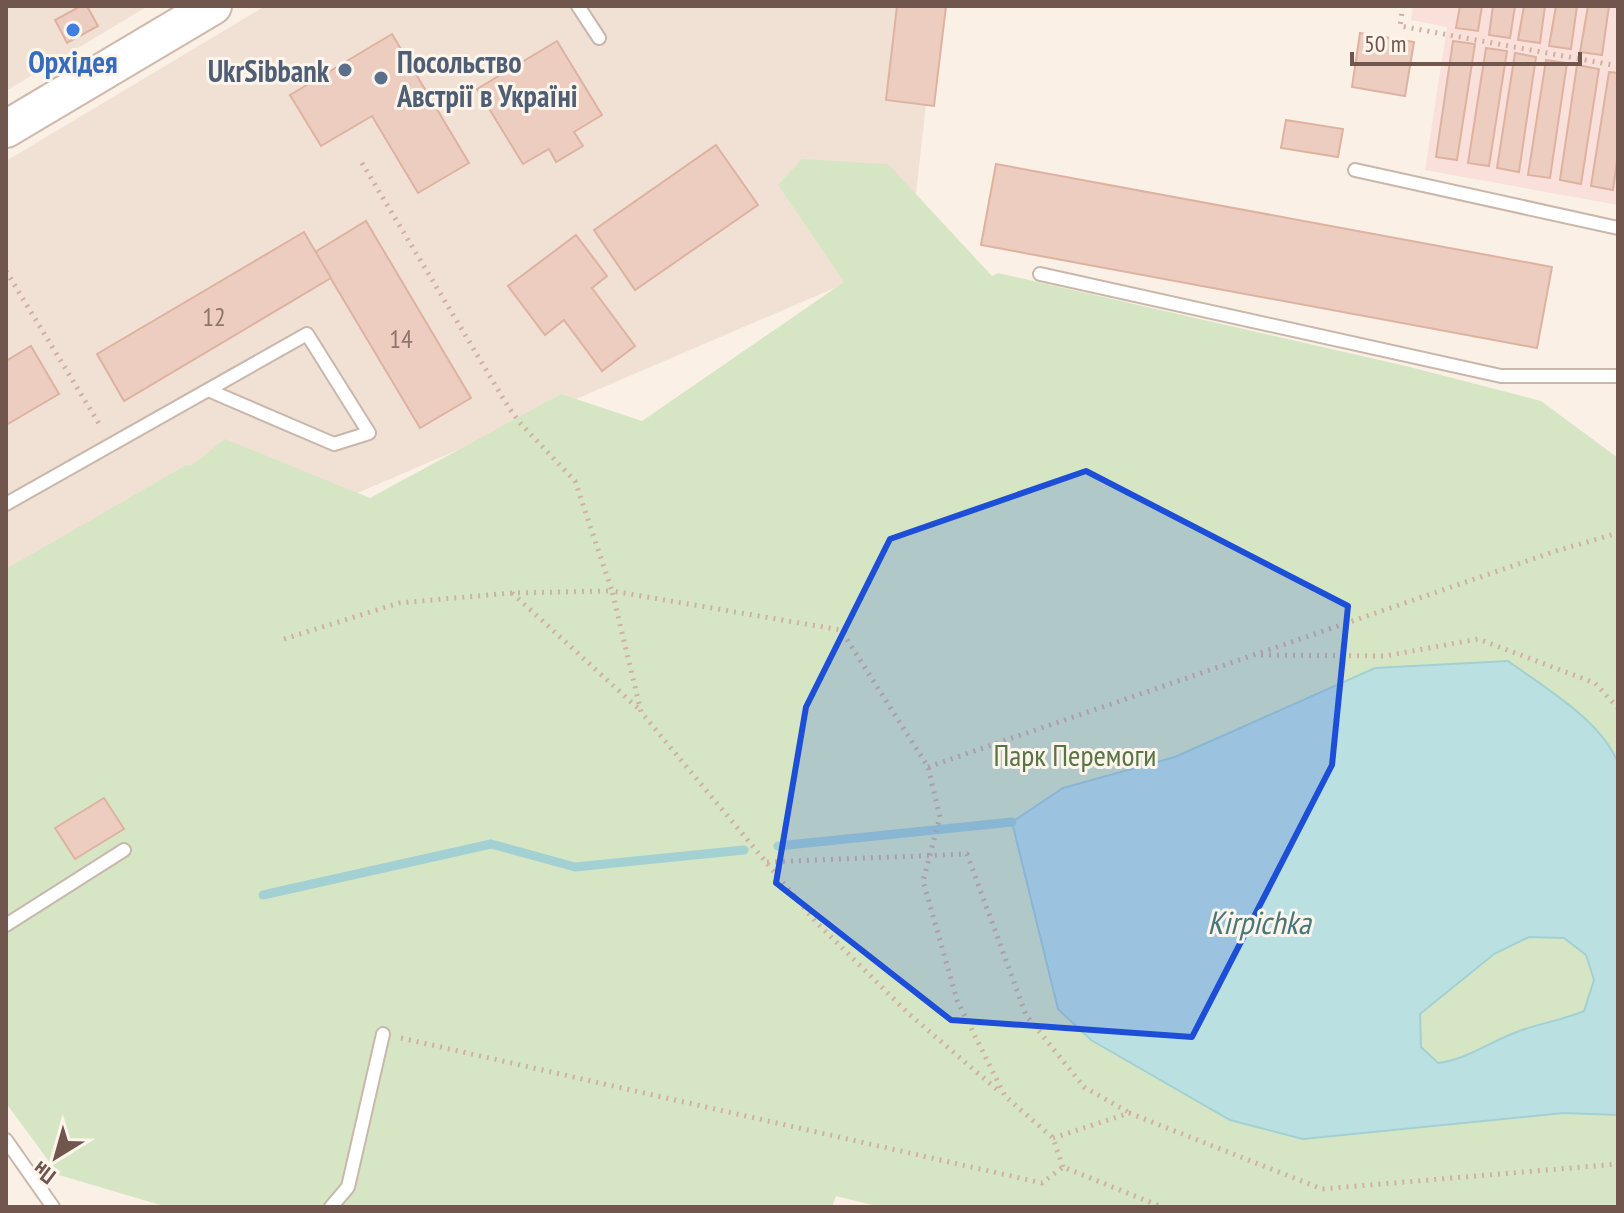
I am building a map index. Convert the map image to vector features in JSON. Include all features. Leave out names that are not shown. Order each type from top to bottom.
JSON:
[{"type":"main road","points":[[11,122],[213,6]]},
{"type":"lane","points":[[578,6],[599,38]]},
{"type":"lane","points":[[1355,170],[1618,228]]},
{"type":"lane","points":[[1040,274],[1501,376],[1618,376]]},
{"type":"lane","points":[[6,504],[307,334],[369,433],[334,444],[208,390]]},
{"type":"lane","points":[[6,925],[124,850]]},
{"type":"lane","points":[[331,1207],[348,1187],[383,1034]]},
{"type":"lane","points":[[6,1140],[53,1207]]},
{"type":"path","points":[[1403,6],[1400,26],[1618,66]]},
{"type":"path","points":[[362,163],[514,415],[575,481],[612,591],[641,712]]},
{"type":"path","points":[[6,271],[111,445]]},
{"type":"path","points":[[928,767],[1556,551],[1618,533]]},
{"type":"path","points":[[284,639],[399,603],[511,593],[612,591],[841,630],[928,767],[940,817],[923,881],[957,1000],[1005,1096]]},
{"type":"path","points":[[511,593],[641,712],[815,921],[909,1014],[1053,1138],[1063,1167],[1162,1207]]},
{"type":"path","points":[[1256,654],[1385,656],[1478,639],[1595,683],[1618,708]]},
{"type":"path","points":[[767,862],[932,852],[967,854],[1026,1015],[1084,1087],[1129,1113],[1322,1189],[1618,1164]]},
{"type":"path","points":[[383,1034],[1042,1183],[1063,1167]]},
{"type":"path","points":[[1053,1138],[1129,1113]]},
{"type":"highlighted area","points":[[1086,471],[1348,606],[1332,765],[1192,1037],[951,1020],[776,883],[806,707],[890,539]]},
{"type":"shaded area","points":[[6,6],[148,6],[6,91]]},
{"type":"shaded area","points":[[265,6],[937,6],[909,256],[6,644],[6,161]]},
{"type":"shaded area","points":[[1413,6],[1618,6],[1618,205],[1425,170],[1447,27],[1411,20]]},
{"type":"green space","name":"Парк Перемоги","points":[[802,159],[888,164],[992,276],[998,273],[1410,367],[1541,401],[1618,458],[1618,1207],[880,1207],[836,1196],[832,1207],[167,1207],[59,1175],[6,1103],[6,569],[186,465],[191,466],[225,439],[370,498],[561,394],[642,421],[844,282],[778,185]]},
{"type":"water","name":"Kirpichka","points":[[1508,661],[1586,719],[1610,748],[1618,763],[1618,1115],[1564,1113],[1303,1139],[1230,1120],[1091,1040],[1058,1009],[1012,822],[1063,788],[1175,757],[1375,668]],"holes":[[[1529,937],[1564,938],[1586,955],[1594,980],[1584,1011],[1522,1030],[1449,1061],[1438,1063],[1421,1047],[1420,1014],[1494,954]]]},
{"type":"building","points":[[81,6],[87,6],[98,26],[67,43],[55,20]]},
{"type":"building","points":[[897,6],[946,6],[934,106],[886,100]]},
{"type":"building","points":[[1460,6],[1482,6],[1478,31],[1456,28]]},
{"type":"building","points":[[1493,6],[1515,6],[1510,38],[1489,35]]},
{"type":"building","points":[[1524,6],[1545,6],[1540,43],[1518,40]]},
{"type":"building","points":[[1556,6],[1577,6],[1571,49],[1549,46]]},
{"type":"building","points":[[1588,6],[1609,6],[1602,55],[1580,52]]},
{"type":"building","points":[[1360,33],[1414,42],[1405,96],[1352,87]]},
{"type":"building","points":[[392,34],[469,163],[418,193],[372,116],[321,146],[290,95]]},
{"type":"building","points":[[557,41],[602,115],[574,132],[583,146],[556,162],[549,149],[523,164],[477,89]]},
{"type":"building","points":[[1453,41],[1475,44],[1457,160],[1436,157]]},
{"type":"building","points":[[1486,48],[1507,51],[1489,166],[1468,163]]},
{"type":"building","points":[[1515,53],[1536,57],[1519,172],[1497,168]]},
{"type":"building","points":[[1546,60],[1567,63],[1550,178],[1528,175]]},
{"type":"building","points":[[1577,65],[1599,69],[1581,184],[1560,180]]},
{"type":"building","points":[[1609,72],[1618,73],[1618,154],[1613,190],[1591,186]]},
{"type":"building","points":[[1286,120],[1343,129],[1338,157],[1281,148]]},
{"type":"building","points":[[716,145],[758,205],[635,290],[594,230]]},
{"type":"building","points":[[996,164],[1552,267],[1537,348],[981,245]]},
{"type":"building","points":[[366,221],[471,398],[420,428],[315,252]]},
{"type":"building","points":[[304,232],[331,278],[124,401],[97,354]]},
{"type":"building","points":[[576,235],[607,276],[592,288],[635,346],[602,371],[564,320],[545,335],[508,286]]},
{"type":"building","points":[[31,346],[59,394],[6,425],[6,361]]},
{"type":"building","points":[[104,798],[124,829],[75,859],[55,828]]},
{"type":"waterway","points":[[778,846],[1012,822]]},
{"type":"waterway","points":[[263,895],[491,844],[575,867],[744,850]]},
{"type":"place","name":"Орхідея","points":[[73,30]]},
{"type":"place","name":"UkrSibbank","points":[[345,70]]},
{"type":"place","name":"Посольство Австрії в Україні","points":[[381,78]]}]
